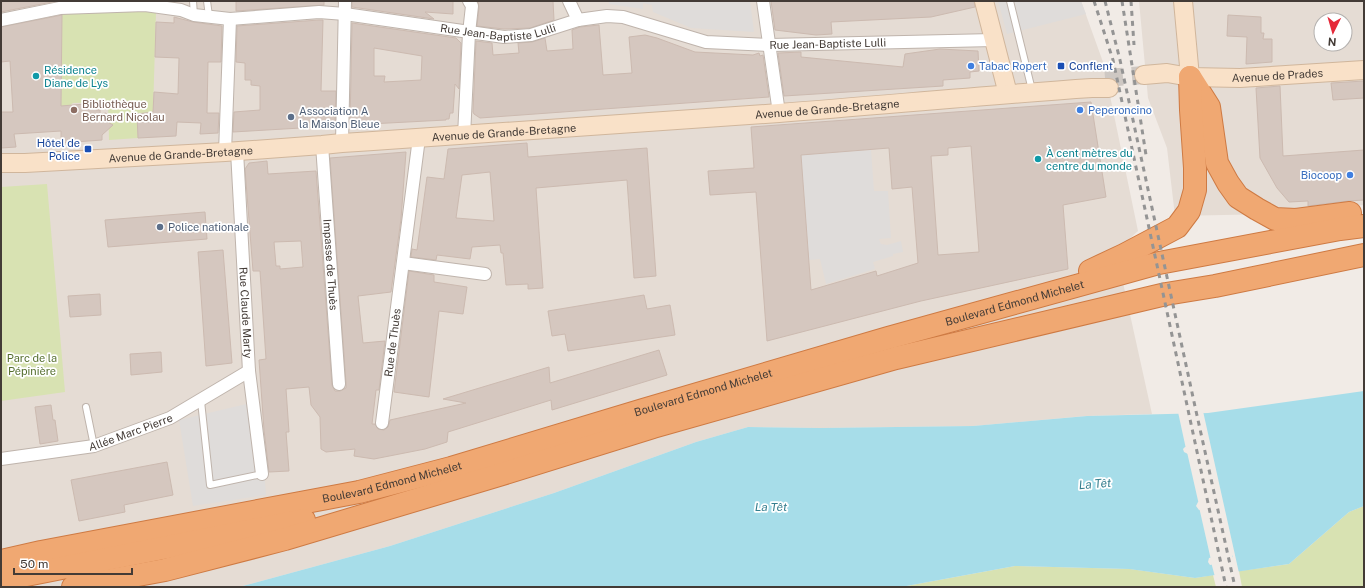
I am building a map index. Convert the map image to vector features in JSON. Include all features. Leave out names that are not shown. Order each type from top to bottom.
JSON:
[{"type":"highway","points":[[1190,77],[1209,107],[1218,164],[1228,183],[1238,197],[1275,219],[1296,220],[1364,211]]},
{"type":"highway","points":[[1033,298],[1124,255],[1177,227],[1189,211],[1195,190],[1190,77]]},
{"type":"highway","name":"Boulevard Edmond Michelet","points":[[41,552],[359,492],[451,468],[888,338],[1159,263],[1340,229],[1364,226]]},
{"type":"highway","name":"Boulevard Edmond Michelet","points":[[73,587],[165,570],[285,539],[653,427],[896,358],[1166,294],[1215,286],[1364,255]]},
{"type":"highway","points":[[1215,286],[1364,266]]},
{"type":"highway","points":[[1,580],[367,507],[499,475]]},
{"type":"highway","points":[[1,555],[41,552]]},
{"type":"highway","points":[[1,561],[41,552]]},
{"type":"main road","points":[[984,1],[1006,89]]},
{"type":"main road","points":[[1144,81],[1169,85],[1190,77],[1183,1]]},
{"type":"main road","name":"Avenue de Prades","points":[[1190,77],[1244,78],[1364,70]]},
{"type":"main road","name":"Avenue de Grande-Bretagne","points":[[1,163],[231,152],[342,143],[464,136],[779,113],[983,95],[1006,89],[1107,83]]},
{"type":"main road","name":"Avenue de Grande-Bretagne","points":[[1,168],[25,163]]},
{"type":"street","points":[[342,143],[345,1]]},
{"type":"street","points":[[464,136],[469,33],[472,6],[470,1]]},
{"type":"street","points":[[569,1],[578,20]]},
{"type":"street","points":[[763,1],[779,113]]},
{"type":"street","name":"Rue Jean-Baptiste Lulli","points":[[1,20],[82,4],[145,5],[181,10],[194,15],[230,18],[319,12],[345,14],[504,37],[531,35],[578,20],[607,16],[623,17],[706,42],[770,45],[994,40]]},
{"type":"street","name":"Rue Claude Marty","points":[[230,18],[231,152],[249,371],[262,474]]},
{"type":"street","name":"Rue de Thuès","points":[[382,423],[419,138]]},
{"type":"street","name":"Impasse de Thuès","points":[[322,145],[339,384]]},
{"type":"street","points":[[403,263],[485,274]]},
{"type":"street","name":"Allée Marc Pierre","points":[[1,459],[94,446],[170,418],[201,401],[249,371]]},
{"type":"lane","points":[[193,1],[194,15]]},
{"type":"lane","points":[[207,1],[209,16]]},
{"type":"lane","points":[[1010,1],[1031,87]]},
{"type":"lane","points":[[201,401],[210,484],[262,474]]},
{"type":"lane","points":[[86,407],[94,446]]},
{"type":"shaded area","points":[[1,1],[1081,1],[1103,62],[1138,231],[1116,251],[1152,414],[1086,416],[973,426],[820,428],[748,427],[696,442],[554,493],[390,546],[239,587],[1,587]]},
{"type":"shaded area","points":[[609,1],[750,1],[754,32],[691,28],[653,12],[652,5],[643,3],[643,9],[609,4]]},
{"type":"shaded area","points":[[998,1],[1081,1],[1086,14],[1007,34]]},
{"type":"shaded area","points":[[1139,1],[1364,1],[1364,205],[1273,214],[1175,216],[1167,148],[1148,98]]},
{"type":"shaded area","points":[[871,150],[874,191],[888,191],[891,238],[879,239],[881,244],[887,245],[901,241],[903,252],[893,254],[893,256],[873,262],[875,269],[826,284],[820,259],[809,260],[801,155]]},
{"type":"shaded area","points":[[259,401],[266,495],[193,506],[179,420]]},
{"type":"green space","points":[[62,12],[156,12],[153,112],[137,114],[138,138],[109,140],[108,102],[73,103],[61,112]]},
{"type":"green space","name":"Parc de la Pépinière","points":[[47,184],[65,392],[1,401],[1,187]]},
{"type":"green space","points":[[1364,506],[1364,587],[1242,587],[1239,571],[1289,564],[1349,512]]},
{"type":"green space","points":[[1015,566],[1130,569],[1195,578],[1213,575],[1216,587],[901,587]]},
{"type":"water","name":"La Têt","points":[[1364,391],[1364,506],[1349,512],[1289,564],[1195,578],[1129,569],[1015,566],[901,587],[239,587],[390,546],[554,493],[696,442],[748,427],[820,428],[973,426],[1087,416],[1208,413]],"holes":[[[1208,441],[1210,448],[1188,454],[1184,452],[1183,449],[1185,447]],[[1219,498],[1222,504],[1199,510],[1196,506],[1198,502]],[[1232,553],[1233,560],[1210,565],[1208,562],[1209,558]]]},
{"type":"pier","points":[[1203,411],[1239,573],[1215,577],[1211,562],[1233,557],[1232,555],[1211,560],[1199,507],[1221,503],[1219,500],[1199,505],[1187,452],[1208,447],[1209,445],[1207,443],[1186,449],[1178,412]]},
{"type":"building","points":[[1,1],[57,1],[1,12]]},
{"type":"building","points":[[236,1],[324,1],[324,5],[236,11]]},
{"type":"building","points":[[352,1],[453,1],[453,14],[425,12],[434,19],[352,7]]},
{"type":"building","points":[[478,1],[553,1],[554,20],[530,28],[504,29],[477,26],[479,7]]},
{"type":"building","points":[[771,1],[974,1],[975,7],[931,17],[831,22],[832,34],[816,35],[775,30]]},
{"type":"building","name":"Résidence Diane de Lys","points":[[62,15],[61,106],[85,104],[96,106],[96,110],[100,110],[100,114],[106,113],[106,121],[113,125],[102,135],[102,140],[61,143],[61,131],[14,134],[16,147],[1,148],[1,112],[13,112],[10,61],[1,62],[1,27]]},
{"type":"building","points":[[1228,15],[1261,17],[1261,33],[1264,33],[1263,39],[1272,39],[1272,62],[1246,64],[1247,37],[1227,36]]},
{"type":"building","points":[[174,17],[193,22],[222,26],[221,62],[208,62],[207,113],[219,113],[218,133],[200,134],[201,123],[177,122],[176,136],[138,138],[137,114],[153,112],[154,92],[178,94],[179,58],[155,57],[156,22],[174,23]]},
{"type":"building","points":[[323,20],[321,91],[336,91],[335,126],[233,132],[234,112],[260,110],[260,86],[251,85],[251,80],[245,80],[245,63],[236,62],[237,26]]},
{"type":"building","points":[[352,23],[456,38],[461,43],[459,89],[455,84],[453,113],[450,113],[449,119],[350,125]],"holes":[[[374,48],[422,56],[421,80],[384,82],[385,76],[374,76]]]},
{"type":"building","points":[[599,25],[603,75],[632,73],[629,37],[645,35],[695,52],[753,55],[759,53],[760,56],[763,55],[769,97],[480,118],[474,114],[476,41],[492,43],[493,55],[519,53],[518,43],[532,42],[545,38],[547,51],[573,49],[572,30],[580,27]]},
{"type":"building","points":[[940,49],[978,51],[979,71],[970,72],[970,78],[943,80],[943,86],[784,96],[778,53],[801,52],[801,57],[903,67],[905,54]]},
{"type":"building","name":"Biocoop","points":[[1364,81],[1364,98],[1333,100],[1331,83]]},
{"type":"building","points":[[1280,86],[1283,156],[1364,150],[1364,200],[1308,206],[1308,201],[1289,202],[1277,188],[1260,158],[1256,88]]},
{"type":"building","points":[[1091,102],[1106,197],[1063,205],[1068,269],[921,301],[767,341],[756,192],[710,195],[708,171],[754,168],[751,127]],"holes":[[[971,146],[979,252],[938,255],[931,156],[948,155],[948,148]],[[889,148],[892,189],[912,187],[918,263],[877,276],[876,271],[811,290],[801,155]]]},
{"type":"building","points":[[527,143],[528,157],[647,148],[656,276],[634,278],[627,180],[536,188],[543,288],[528,289],[528,284],[506,285],[503,253],[501,253],[500,245],[472,247],[470,259],[437,255],[436,260],[411,257],[412,249],[417,250],[427,177],[444,179],[448,149]],"holes":[[[490,172],[494,221],[456,218],[462,175]]]},
{"type":"building","points":[[406,152],[401,219],[391,292],[358,296],[363,343],[385,341],[379,390],[376,390],[372,424],[375,424],[378,429],[384,430],[388,427],[390,420],[466,403],[443,399],[549,367],[550,383],[659,350],[667,375],[552,410],[551,400],[448,432],[447,442],[425,449],[374,459],[354,456],[355,449],[326,452],[321,449],[320,417],[311,405],[309,387],[286,389],[289,432],[286,432],[289,471],[269,472],[264,430],[259,360],[266,359],[260,271],[253,271],[245,169],[249,163],[267,161],[268,174],[316,171],[332,385],[335,391],[340,391],[346,388],[346,383],[330,158]],"holes":[[[301,241],[303,267],[280,269],[280,266],[276,266],[274,242]]]},
{"type":"building","points":[[205,212],[207,239],[108,247],[105,220]]},
{"type":"building","points":[[223,250],[232,363],[206,366],[198,252]]},
{"type":"building","points":[[409,271],[434,275],[434,282],[467,287],[463,314],[439,311],[429,397],[394,392]]},
{"type":"building","points":[[100,294],[101,315],[70,317],[68,296]]},
{"type":"building","points":[[644,295],[647,309],[670,305],[675,335],[568,351],[565,334],[552,336],[548,311]]},
{"type":"building","points":[[161,352],[162,372],[131,375],[130,354]]},
{"type":"building","points":[[51,405],[58,441],[40,444],[35,407]]},
{"type":"building","points":[[167,462],[173,495],[124,505],[125,512],[79,521],[71,480]]},
{"type":"tunnel","points":[[1105,78],[1144,75]]},
{"type":"railway","points":[[1094,1],[1113,60],[1226,587]]},
{"type":"railway","points":[[1105,1],[1120,60],[1235,587]]},
{"type":"railway","points":[[1122,1],[1146,155]]},
{"type":"railway","points":[[1131,1],[1134,45]]},
{"type":"place","name":"Tabac Ropert","points":[[971,66]]},
{"type":"place","name":"Conflent","points":[[1061,66]]},
{"type":"place","name":"Résidence Diane de Lys","points":[[36,76]]},
{"type":"place","name":"Bibliothèque Bernard Nicolau","points":[[74,110]]},
{"type":"place","name":"Peperoncino","points":[[1080,110]]},
{"type":"place","name":"Association A la Maison Bleue","points":[[291,117]]},
{"type":"place","name":"Hôtel de Police","points":[[88,149]]},
{"type":"place","name":"À cent mètres du centre du monde","points":[[1038,159]]},
{"type":"place","name":"Biocoop","points":[[1350,175]]},
{"type":"place","name":"Police nationale","points":[[160,227]]}]
